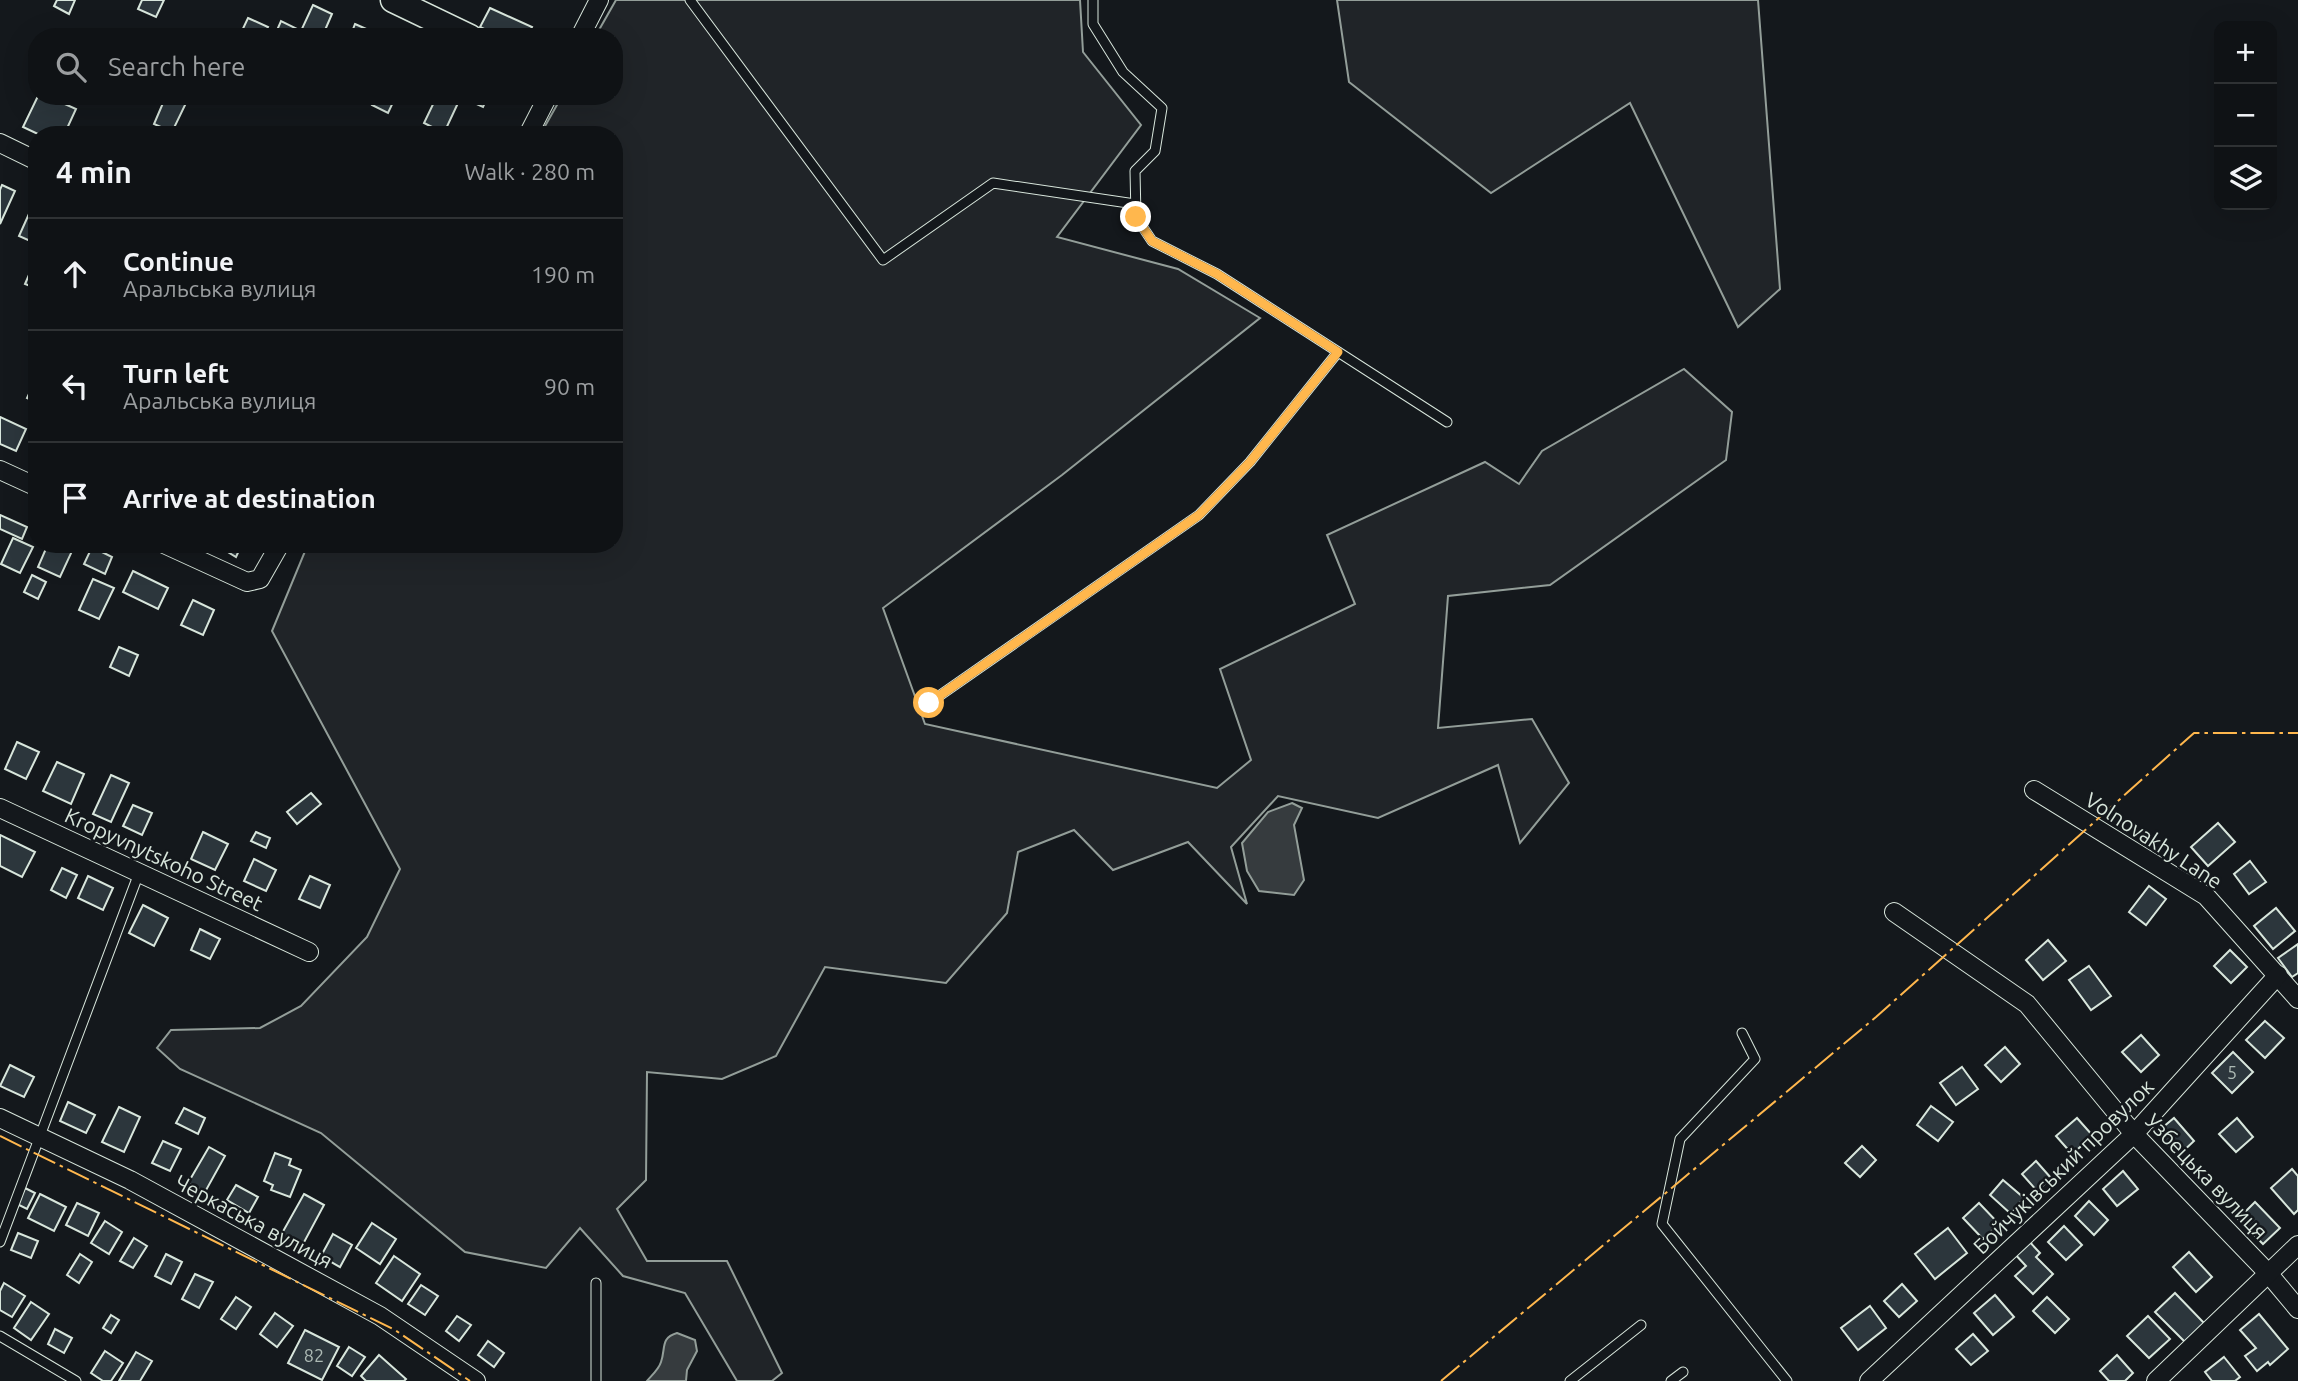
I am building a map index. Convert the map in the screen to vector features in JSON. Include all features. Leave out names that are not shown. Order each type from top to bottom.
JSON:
[{"type":"street","points":[[393,0],[451,28]]},
{"type":"street","points":[[585,28],[599,0]]},
{"type":"street","points":[[533,126],[543,105]]},
{"type":"street","points":[[0,143],[28,157]]},
{"type":"street","points":[[0,470],[28,483]]},
{"type":"street","points":[[184,553],[247,582],[260,579],[275,553]]},
{"type":"street","name":"Volnovakhy Lane","points":[[2034,790],[2206,896],[2298,999]]},
{"type":"street","name":"Kropyvnytskoho Street","points":[[0,808],[309,952]]},
{"type":"street","name":"Узбецька вулиця","points":[[1894,912],[2027,1004],[2134,1134],[2268,1273],[2298,1309]]},
{"type":"street","name":"Бойчуківський провулок","points":[[1869,1381],[2134,1134],[2278,975]]},
{"type":"street","name":"Черкаська вулиця","points":[[0,1118],[130,1180],[380,1316],[477,1381]]},
{"type":"street","points":[[2156,1381],[2298,1245]]},
{"type":"lane","points":[[690,0],[883,260],[993,183],[1135,204]]},
{"type":"lane","points":[[1093,0],[1093,24],[1122,72],[1162,108],[1155,151],[1135,172],[1136,217],[1152,241],[1217,274],[1447,422]]},
{"type":"lane","points":[[929,703],[1199,515],[1250,462],[1338,352]]},
{"type":"lane","points":[[0,1242],[139,873]]},
{"type":"lane","points":[[1742,1033],[1755,1059],[1680,1139],[1662,1224],[1787,1381]]},
{"type":"lane","points":[[596,1283],[596,1381]]},
{"type":"lane","points":[[1570,1381],[1641,1325]]},
{"type":"lane","points":[[0,1336],[76,1381]]},
{"type":"lane","points":[[1671,1381],[1683,1372]]},
{"type":"shaded area","points":[[616,0],[1080,0],[1083,52],[1141,125],[1057,237],[1178,269],[1260,318],[1062,475],[883,608],[925,724],[1217,788],[1251,760],[1220,669],[1355,604],[1327,535],[1485,462],[1519,484],[1542,451],[1684,369],[1732,412],[1726,460],[1550,585],[1448,596],[1438,728],[1532,719],[1569,783],[1520,843],[1498,765],[1378,818],[1278,796],[1231,847],[1247,904],[1188,842],[1113,870],[1074,830],[1018,852],[1007,913],[946,983],[825,967],[776,1056],[722,1079],[647,1072],[646,1180],[617,1209],[647,1261],[727,1261],[782,1373],[772,1381],[737,1381],[685,1293],[623,1276],[580,1228],[546,1268],[465,1252],[321,1133],[180,1069],[157,1048],[171,1030],[260,1028],[301,1006],[367,937],[400,869],[272,631],[304,553],[623,553],[623,126],[545,126],[557,105],[623,105],[623,28],[600,28]]},
{"type":"shaded area","points":[[1337,0],[1758,0],[1780,289],[1738,327],[1630,103],[1491,193],[1349,82]]},
{"type":"shaded area","points":[[1292,803],[1302,808],[1294,825],[1304,880],[1294,895],[1259,891],[1247,871],[1242,843],[1268,812]]},
{"type":"shaded area","points":[[677,1333],[695,1340],[697,1351],[687,1370],[686,1381],[647,1381],[660,1365],[664,1344]]},
{"type":"building","points":[[57,0],[75,0],[69,14],[54,6]]},
{"type":"building","points":[[142,0],[164,0],[156,17],[138,9]]},
{"type":"building","points":[[313,5],[332,14],[326,28],[302,28]]},
{"type":"building","points":[[490,8],[532,27],[482,28],[480,27]]},
{"type":"building","points":[[248,18],[268,27],[268,28],[243,28]]},
{"type":"building","points":[[281,21],[295,28],[278,28]]},
{"type":"building","points":[[34,105],[67,105],[76,109],[68,126],[28,126],[28,129],[23,127]]},
{"type":"building","points":[[162,105],[185,105],[175,126],[154,124]]},
{"type":"building","points":[[372,105],[392,105],[388,113]]},
{"type":"building","points":[[433,105],[457,105],[447,126],[430,126],[424,123]]},
{"type":"building","points":[[2,185],[15,191],[0,224],[0,190]]},
{"type":"building","points":[[28,216],[28,240],[19,236]]},
{"type":"building","points":[[0,417],[26,429],[16,451],[0,444]]},
{"type":"building","points":[[0,515],[27,527],[22,539],[0,529]]},
{"type":"building","points":[[13,538],[28,545],[30,553],[20,573],[1,564]]},
{"type":"building","points":[[44,553],[71,553],[60,577],[38,567]]},
{"type":"building","points":[[89,553],[104,553],[112,557],[105,574],[84,564]]},
{"type":"building","points":[[133,571],[168,588],[158,609],[123,592]]},
{"type":"building","points":[[32,575],[46,582],[38,599],[24,592]]},
{"type":"building","points":[[93,579],[114,588],[99,619],[79,610]]},
{"type":"building","points":[[193,600],[214,610],[203,635],[181,625]]},
{"type":"building","points":[[119,647],[138,655],[129,676],[110,667]]},
{"type":"building","points":[[17,742],[39,752],[26,779],[5,769]]},
{"type":"building","points":[[57,762],[84,774],[71,804],[43,791]]},
{"type":"building","points":[[111,775],[129,783],[111,822],[93,814]]},
{"type":"building","points":[[311,793],[321,804],[297,824],[287,812]]},
{"type":"building","points":[[133,805],[152,813],[142,835],[123,826]]},
{"type":"building","points":[[2218,823],[2235,842],[2208,866],[2191,847]]},
{"type":"building","points":[[203,832],[228,844],[215,870],[191,859]]},
{"type":"building","points":[[256,832],[270,838],[266,848],[251,841]]},
{"type":"building","points":[[0,835],[35,852],[22,877],[0,866]]},
{"type":"building","points":[[254,859],[276,870],[266,891],[244,881]]},
{"type":"building","points":[[2250,861],[2266,882],[2249,894],[2234,874]]},
{"type":"building","points":[[62,868],[77,875],[66,898],[51,890]]},
{"type":"building","points":[[88,876],[113,888],[103,910],[78,898]]},
{"type":"building","points":[[310,876],[330,885],[320,908],[299,899]]},
{"type":"building","points":[[2149,886],[2166,899],[2146,925],[2129,912]]},
{"type":"building","points":[[143,905],[168,918],[154,946],[129,933]]},
{"type":"building","points":[[2276,908],[2295,931],[2273,949],[2254,926]]},
{"type":"building","points":[[200,929],[220,939],[210,959],[191,950]]},
{"type":"building","points":[[2048,940],[2066,961],[2043,980],[2026,960]]},
{"type":"building","points":[[2298,944],[2298,973],[2292,977],[2278,958]]},
{"type":"building","points":[[2230,950],[2247,967],[2231,983],[2214,966]]},
{"type":"building","points":[[2089,966],[2111,996],[2091,1010],[2069,980]]},
{"type":"building","points":[[2265,1021],[2284,1038],[2265,1058],[2246,1040]]},
{"type":"building","points":[[2141,1035],[2159,1055],[2141,1072],[2122,1052]]},
{"type":"building","points":[[2005,1047],[2020,1064],[2001,1082],[1985,1065]]},
{"type":"building","points":[[2233,1052],[2253,1072],[2232,1093],[2212,1073]]},
{"type":"building","points":[[10,1065],[34,1077],[24,1097],[0,1086]]},
{"type":"building","points":[[1962,1067],[1978,1089],[1956,1105],[1940,1083]]},
{"type":"building","points":[[68,1102],[95,1115],[86,1133],[60,1121]]},
{"type":"building","points":[[1931,1106],[1953,1122],[1938,1141],[1917,1125]]},
{"type":"building","points":[[119,1107],[140,1117],[124,1152],[102,1142]]},
{"type":"building","points":[[184,1108],[205,1118],[198,1134],[176,1123]]},
{"type":"building","points":[[2077,1118],[2093,1136],[2072,1154],[2056,1136]]},
{"type":"building","points":[[2174,1118],[2194,1141],[2178,1156],[2157,1132]]},
{"type":"building","points":[[2237,1118],[2253,1137],[2236,1152],[2219,1134]]},
{"type":"building","points":[[163,1141],[181,1149],[170,1171],[152,1163]]},
{"type":"building","points":[[1862,1146],[1876,1160],[1860,1177],[1845,1163]]},
{"type":"building","points":[[209,1147],[225,1156],[205,1192],[188,1183]]},
{"type":"building","points":[[275,1153],[291,1159],[289,1165],[301,1170],[290,1197],[271,1190],[273,1185],[264,1181]]},
{"type":"building","points":[[2036,1161],[2051,1178],[2037,1191],[2022,1174]]},
{"type":"building","points":[[2292,1169],[2298,1176],[2298,1210],[2294,1214],[2271,1188]]},
{"type":"building","points":[[2123,1171],[2138,1189],[2117,1206],[2103,1189]]},
{"type":"building","points":[[2003,1180],[2024,1198],[2011,1214],[1990,1195]]},
{"type":"building","points":[[236,1185],[258,1197],[249,1213],[227,1200]]},
{"type":"building","points":[[25,1188],[35,1193],[27,1209],[17,1204]]},
{"type":"building","points":[[40,1194],[66,1207],[54,1231],[28,1218]]},
{"type":"building","points":[[304,1194],[324,1205],[302,1246],[281,1235]]},
{"type":"building","points":[[2089,1201],[2108,1220],[2094,1235],[2075,1216]]},
{"type":"building","points":[[2255,1202],[2280,1228],[2263,1244],[2238,1219]]},
{"type":"building","points":[[77,1203],[99,1213],[88,1236],[66,1225]]},
{"type":"building","points":[[1979,1203],[1999,1224],[1983,1239],[1963,1218]]},
{"type":"building","points":[[105,1221],[122,1232],[109,1254],[91,1243]]},
{"type":"building","points":[[372,1223],[396,1239],[380,1264],[356,1248]]},
{"type":"building","points":[[2064,1226],[2082,1245],[2066,1260],[2048,1242]]},
{"type":"building","points":[[1948,1228],[1967,1253],[1935,1279],[1915,1254]]},
{"type":"building","points":[[18,1233],[38,1241],[31,1258],[11,1250]]},
{"type":"building","points":[[333,1234],[352,1245],[340,1267],[321,1256]]},
{"type":"building","points":[[134,1238],[147,1246],[133,1268],[120,1261]]},
{"type":"building","points":[[2026,1238],[2040,1253],[2036,1257],[2053,1274],[2033,1294],[2015,1276],[2026,1266],[2012,1251]]},
{"type":"building","points":[[2189,1252],[2212,1277],[2196,1292],[2173,1267]]},
{"type":"building","points":[[80,1254],[92,1262],[79,1283],[67,1275]]},
{"type":"building","points":[[166,1254],[182,1262],[171,1284],[155,1276]]},
{"type":"building","points":[[394,1256],[420,1274],[402,1301],[376,1283]]},
{"type":"building","points":[[195,1274],[213,1282],[199,1308],[182,1299]]},
{"type":"building","points":[[4,1283],[25,1296],[12,1317],[0,1310],[0,1291]]},
{"type":"building","points":[[1902,1284],[1917,1301],[1899,1317],[1884,1301]]},
{"type":"building","points":[[421,1285],[438,1296],[425,1315],[408,1304]]},
{"type":"building","points":[[2175,1293],[2204,1323],[2185,1342],[2155,1312]]},
{"type":"building","points":[[1995,1295],[2014,1317],[1993,1335],[1974,1313]]},
{"type":"building","points":[[236,1297],[251,1307],[236,1329],[221,1319]]},
{"type":"building","points":[[2047,1297],[2069,1319],[2055,1333],[2033,1311]]},
{"type":"building","points":[[31,1302],[49,1314],[31,1340],[14,1328]]},
{"type":"building","points":[[1870,1306],[1886,1328],[1858,1350],[1841,1328]]},
{"type":"building","points":[[275,1313],[293,1326],[277,1347],[260,1334]]},
{"type":"building","points":[[2259,1314],[2288,1349],[2270,1365],[2268,1362],[2257,1371],[2245,1356],[2256,1348],[2240,1330]]},
{"type":"building","points":[[111,1315],[119,1320],[111,1333],[103,1328]]},
{"type":"building","points":[[457,1316],[471,1325],[459,1341],[446,1331]]},
{"type":"building","points":[[2148,1316],[2170,1339],[2149,1358],[2127,1336]]},
{"type":"building","points":[[55,1329],[72,1338],[64,1353],[48,1344]]},
{"type":"building","points":[[305,1330],[339,1347],[322,1380],[288,1363]]},
{"type":"building","points":[[1973,1334],[1988,1351],[1971,1365],[1956,1349]]},
{"type":"building","points":[[488,1341],[504,1353],[494,1367],[478,1355]]},
{"type":"building","points":[[349,1347],[365,1357],[352,1376],[337,1366]]},
{"type":"building","points":[[105,1351],[123,1363],[111,1381],[103,1381],[91,1373]]},
{"type":"building","points":[[136,1352],[152,1361],[140,1381],[119,1381]]},
{"type":"building","points":[[379,1355],[406,1379],[366,1381],[361,1376]]},
{"type":"building","points":[[2117,1355],[2133,1373],[2125,1381],[2109,1381],[2100,1371]]},
{"type":"building","points":[[2224,1357],[2240,1377],[2235,1381],[2212,1381],[2205,1372]]},
{"type":"power","points":[[1441,1381],[1876,1017],[2194,733],[2298,733]]},
{"type":"power","points":[[0,1136],[395,1330],[470,1381]]},
{"type":"route","points":[[929,703],[1199,515],[1250,462],[1338,352],[1217,274],[1152,241],[1136,217]]}]
